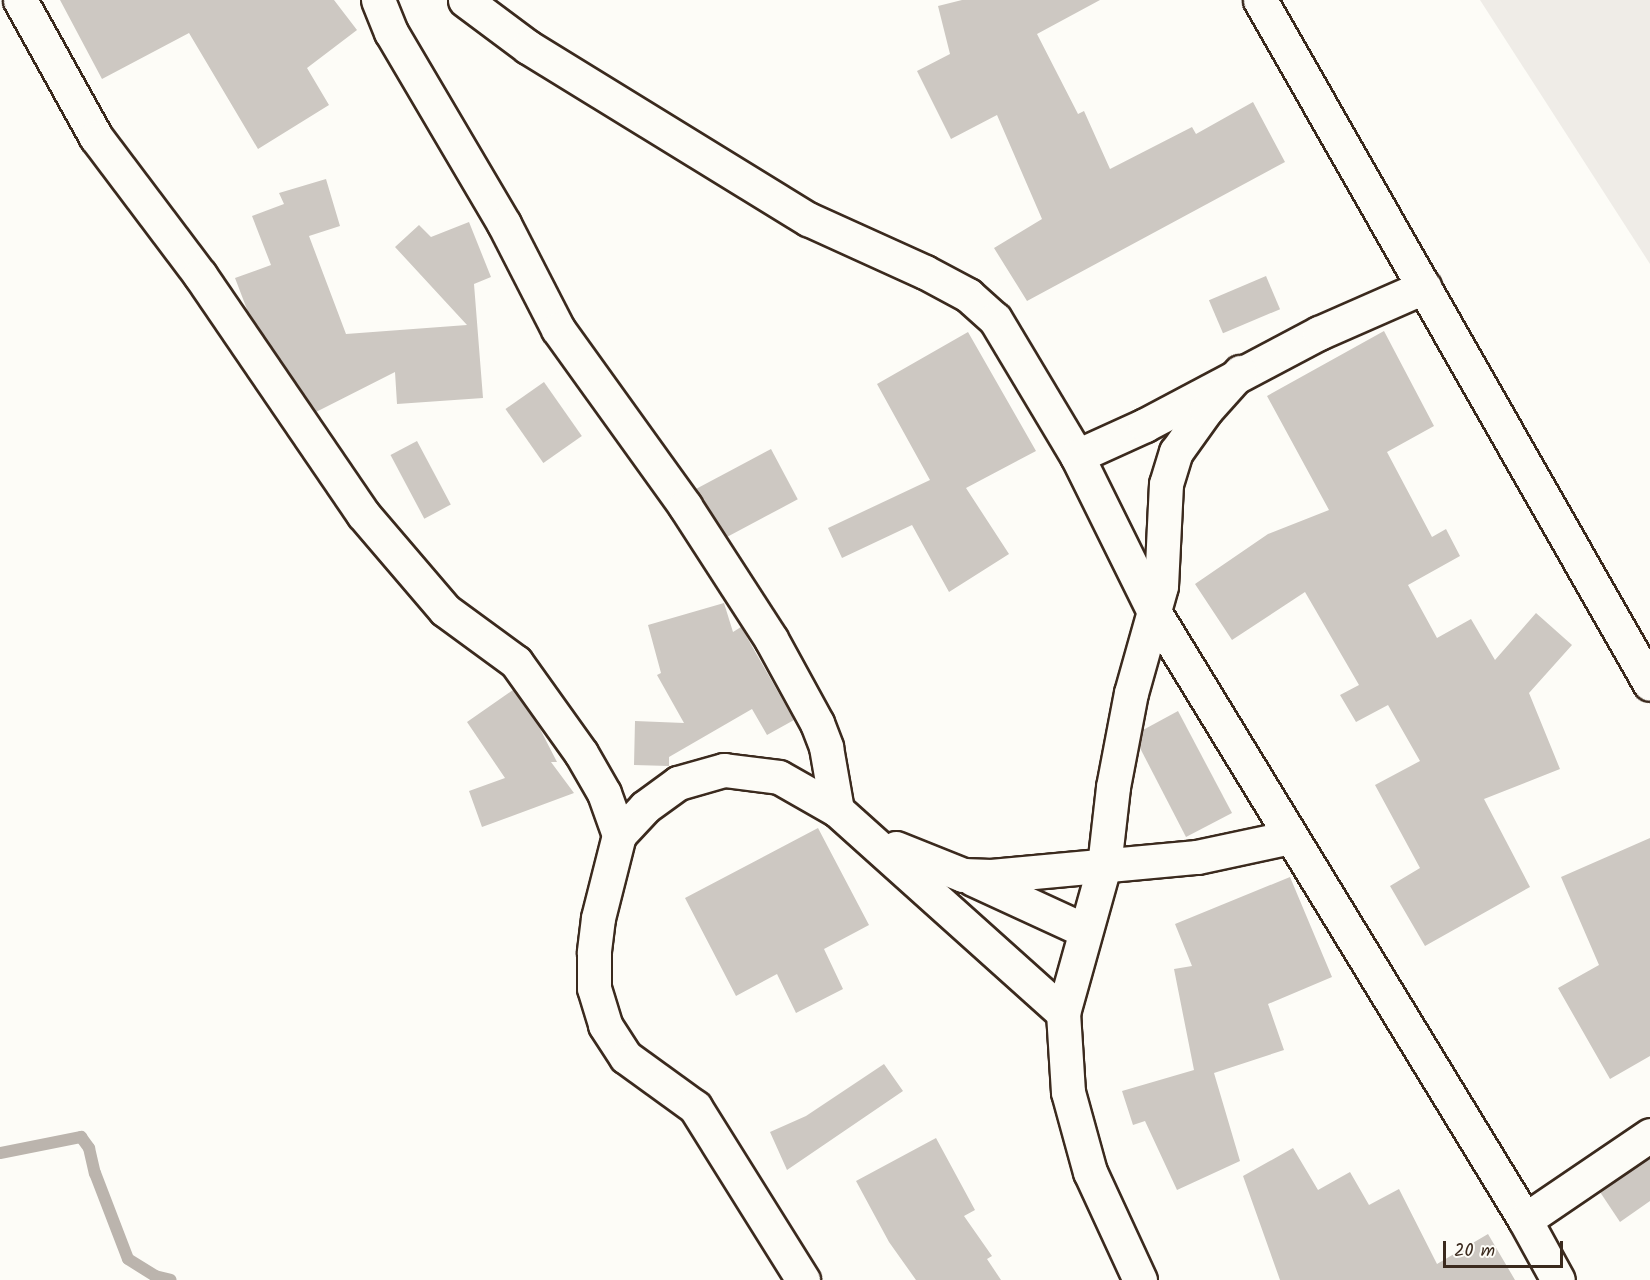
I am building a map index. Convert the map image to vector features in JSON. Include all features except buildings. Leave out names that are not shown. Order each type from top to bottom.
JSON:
[{"type":"street","points":[[20,0],[96,137],[200,275],[363,514],[445,610],[516,662],[581,753],[604,793],[619,835]]},
{"type":"street","points":[[378,0],[391,32],[504,224],[558,329],[685,506],[771,639],[817,723],[826,747],[837,810]]},
{"type":"street","points":[[465,0],[528,47],[808,219],[925,272],[968,295],[994,319],[1077,456],[1153,610],[1525,1220],[1558,1280]]},
{"type":"street","points":[[1260,0],[1650,684]]},
{"type":"street","points":[[1077,456],[1171,411],[1240,372],[1424,287]]},
{"type":"street","points":[[1140,1280],[1090,1172],[1068,1092],[1063,1013],[1084,930],[1104,866],[1113,787],[1164,564],[1166,484],[1176,452],[1206,410],[1240,372]]},
{"type":"street","points":[[802,1280],[695,1107],[626,1057],[605,1024],[594,988],[594,953],[598,918],[619,835],[645,807],[678,783],[724,770],[779,777],[837,810],[1063,1013]]},
{"type":"street","points":[[861,832],[1084,930]]},
{"type":"street","points":[[963,875],[991,876],[1197,857],[1290,837]]},
{"type":"street","points":[[1525,1220],[1650,1135]]},
{"type":"shaded area","points":[[1480,0],[1650,0],[1650,264]]},
{"type":"waterway","points":[[0,1153],[81,1137],[89,1148],[95,1173],[128,1259],[155,1276],[171,1280]]}]
